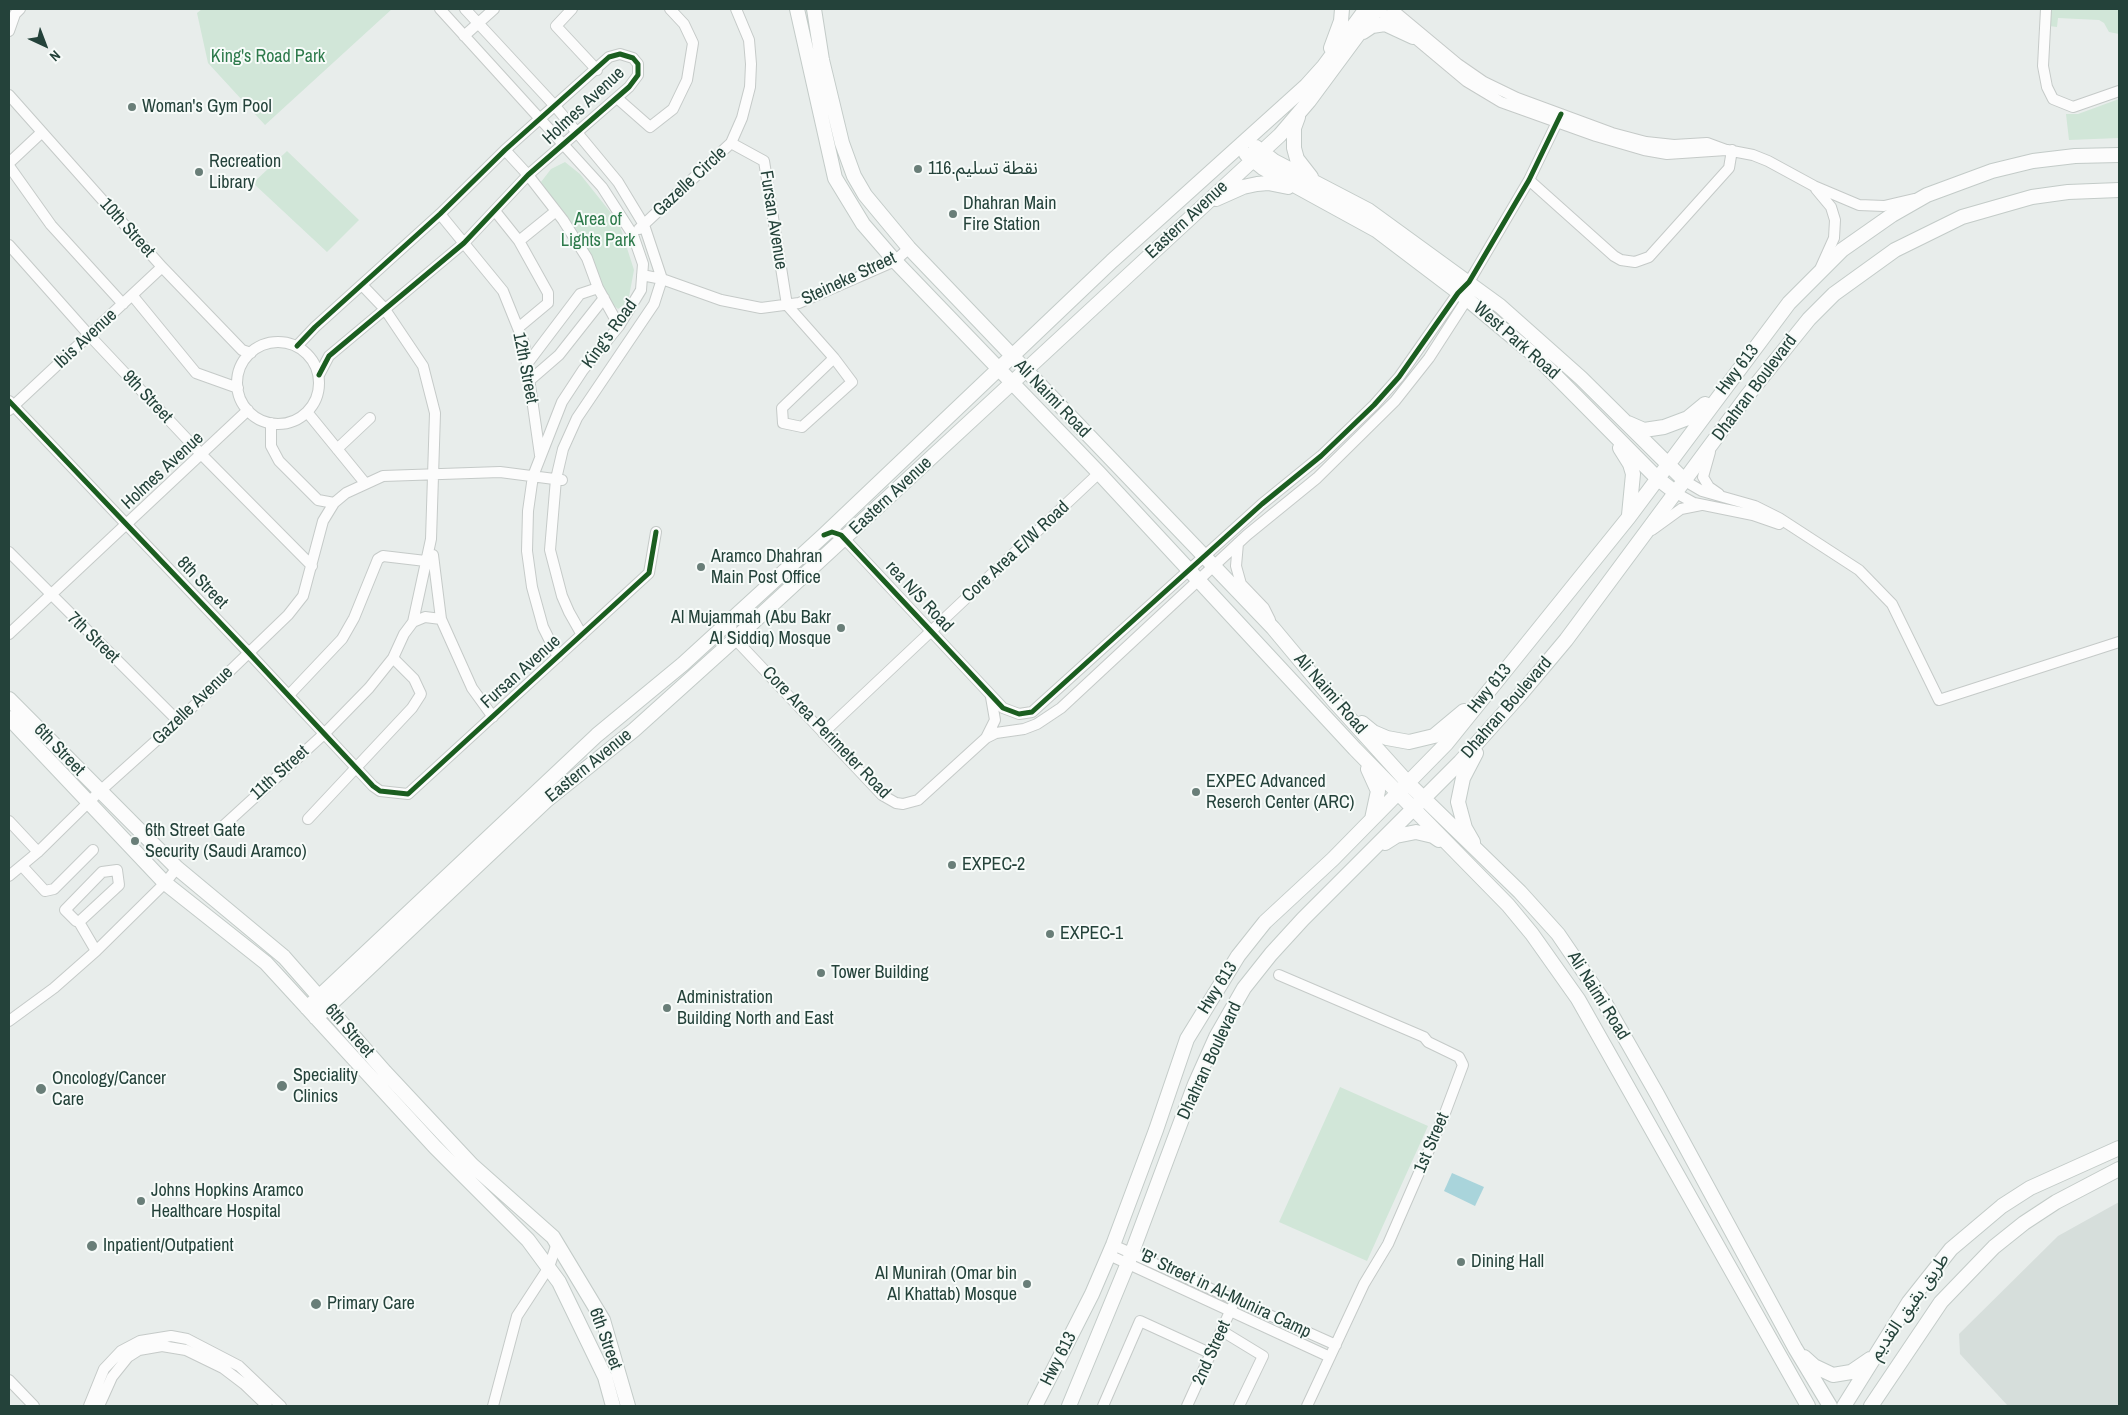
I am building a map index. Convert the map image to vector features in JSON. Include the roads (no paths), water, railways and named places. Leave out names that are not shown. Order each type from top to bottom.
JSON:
[{"type":"main road","name":"Ali Naimi Road","points":[[797,9],[835,178],[863,224],[895,261],[1099,473],[1355,749],[1453,849],[1532,934],[1578,999],[1793,1383],[1808,1406]]},
{"type":"main road","name":"Ali Naimi Road","points":[[814,9],[822,60],[842,143],[854,176],[865,194],[909,248],[1026,372],[1274,628],[1334,700],[1409,784],[1520,892],[1558,934],[1605,1002],[1657,1094],[1794,1348],[1830,1406]]},
{"type":"main road","name":"Eastern Avenue","points":[[1324,66],[1341,21],[1342,9]]},
{"type":"main road","name":"Eastern Avenue","points":[[323,1002],[597,735],[683,664],[824,534],[1112,260],[1306,86],[1374,9]]},
{"type":"main road","name":"Eastern Avenue","points":[[311,1013],[547,800],[634,730],[735,639],[1026,372],[1257,156],[1299,114],[1358,36],[1374,9]]},
{"type":"main road","name":"Eastern Avenue","points":[[1358,36],[1367,29],[1379,24],[1391,26],[1413,36]]},
{"type":"main road","points":[[1299,114],[1293,140],[1297,159],[1315,189]]},
{"type":"main road","name":"West Park Road","points":[[1243,142],[1257,156],[1315,189],[1376,230],[1522,342],[1657,478],[1676,492]]},
{"type":"main road","name":"Hwy 613","points":[[1035,1406],[1092,1294],[1111,1250],[1156,1130],[1187,1039],[1214,992],[1238,956],[1265,922],[1409,784],[1446,744],[1629,517],[1666,465],[1789,303],[1820,270],[1864,233],[1927,195],[1992,171],[2025,163],[2075,156],[2115,154]]},
{"type":"main road","points":[[1196,211],[1218,197],[1257,184],[1282,184],[1315,189]]},
{"type":"main road","name":"West Park Road","points":[[1315,189],[1368,210],[1469,282],[1535,335],[1623,420],[1666,465],[1685,481]]},
{"type":"main road","name":"Dhahran Boulevard","points":[[1069,1406],[1130,1257],[1195,1084],[1216,1037],[1244,988],[1270,954],[1371,850],[1424,799],[1490,729],[1566,640],[1763,375],[1809,319],[1834,294],[1894,250],[1962,217],[1994,206],[2032,197],[2068,192],[2119,190]]},
{"type":"main road","points":[[1623,420],[1637,429],[1644,430],[1680,422],[1725,387]]},
{"type":"main road","points":[[1603,422],[1630,464],[1633,474],[1629,517]]},
{"type":"main road","points":[[1334,700],[1373,732],[1393,740],[1409,742],[1434,736],[1489,690]]},
{"type":"main road","name":"6th Street","points":[[9,699],[99,792],[177,868],[284,957],[472,1165],[557,1243],[603,1320],[628,1406]]},
{"type":"main road","name":"6th Street","points":[[9,718],[165,883],[266,963],[435,1147],[528,1240],[559,1282],[605,1377],[613,1406]]},
{"type":"main road","points":[[1481,856],[1465,828],[1461,815],[1459,796],[1468,768],[1490,729]]},
{"type":"main road","points":[[1355,749],[1372,776],[1378,791],[1372,820]]},
{"type":"main road","points":[[1371,850],[1396,836],[1416,832],[1433,836],[1453,849]]},
{"type":"main road","name":"طريق بقيق القديم","points":[[1844,1406],[1930,1274],[1951,1249],[1974,1228],[2030,1188],[2119,1148]]},
{"type":"main road","name":"طريق بقيق القديم","points":[[1871,1406],[1941,1302],[1994,1247],[2024,1223],[2056,1202],[2119,1169]]},
{"type":"main road","points":[[1794,1348],[1814,1366],[1834,1375],[1860,1368],[1878,1352]]},
{"type":"main road","points":[[618,1373],[638,1406]]},
{"type":"main road","points":[[1877,1406],[1888,1379]]},
{"type":"main road","points":[[1793,1383],[1801,1406]]},
{"type":"street","points":[[10,29],[15,14],[20,9]]},
{"type":"street","name":"King's Road","points":[[440,9],[565,144],[602,187],[633,235],[643,264],[641,290],[619,326],[584,370],[562,402],[533,476],[528,511],[527,551],[532,587],[544,627],[558,657]]},
{"type":"street","points":[[465,9],[479,22],[578,132],[618,182],[644,225],[662,279]]},
{"type":"street","points":[[464,36],[494,9]]},
{"type":"street","points":[[572,9],[556,26],[597,70]]},
{"type":"street","points":[[617,98],[650,127],[673,109],[687,80],[692,43],[684,24],[670,9]]},
{"type":"street","name":"Gazelle Circle","points":[[633,235],[731,143],[742,118],[750,79],[749,40],[736,9]]},
{"type":"street","points":[[1374,9],[1413,36],[1451,69],[1502,102],[1646,142],[1674,145],[1707,144],[1768,161],[1846,201],[1870,206],[1884,206],[1927,195]]},
{"type":"street","points":[[1392,9],[1458,64],[1484,82],[1559,118]]},
{"type":"street","points":[[2046,9],[2043,66],[2047,87],[2053,99],[2073,108],[2119,91]]},
{"type":"street","name":"Holmes Avenue","points":[[297,346],[440,214],[505,150],[597,70],[609,57],[620,54],[633,58],[638,64],[638,75],[629,87],[528,176],[464,243],[384,308],[330,356],[319,375]]},
{"type":"street","name":"10th Street","points":[[9,95],[162,267],[242,350],[251,353]]},
{"type":"street","points":[[1209,561],[1238,544],[1316,478],[1395,401],[1429,358],[1469,282],[1529,180],[1559,118]]},
{"type":"street","points":[[41,133],[9,165],[51,225],[123,304]]},
{"type":"street","name":"Fursan Avenue","points":[[731,143],[764,162],[787,304]]},
{"type":"street","points":[[505,150],[556,211],[587,258],[598,288],[619,326]]},
{"type":"street","points":[[1529,180],[1614,256],[1628,262],[1635,262],[1649,257],[1729,168],[1729,150]]},
{"type":"street","points":[[1814,186],[1831,207],[1836,220],[1834,238],[1820,270]]},
{"type":"street","points":[[495,210],[519,241],[548,293],[548,303],[518,328]]},
{"type":"street","points":[[519,241],[556,211]]},
{"type":"street","name":"12th Street","points":[[440,214],[503,291],[524,343],[540,456]]},
{"type":"street","name":"9th Street","points":[[9,244],[89,335],[201,454],[312,566]]},
{"type":"street","name":"Steineke Street","points":[[642,275],[662,279],[721,300],[761,308],[799,303],[895,261],[909,248]]},
{"type":"street","name":"Ibis Avenue","points":[[10,406],[162,267]]},
{"type":"street","name":"King's Road","points":[[582,635],[562,596],[550,550],[563,449],[577,418],[650,311],[662,279]]},
{"type":"street","name":"11th Street","points":[[220,829],[324,733],[369,688],[393,658],[404,634],[413,622],[430,561],[435,413],[423,366],[384,308],[362,285]]},
{"type":"street","points":[[527,364],[580,294],[598,288]]},
{"type":"street","points":[[132,295],[196,372],[238,388]]},
{"type":"street","points":[[986,738],[996,733],[1024,729],[1050,717],[1209,561],[1262,504],[1321,456],[1374,405],[1463,296]]},
{"type":"street","points":[[529,382],[560,355],[604,298]]},
{"type":"street","points":[[787,304],[834,358],[852,382],[802,427],[783,422],[782,408],[834,358]]},
{"type":"street","points":[[275,342],[297,346],[313,360],[319,375],[317,397],[307,412],[290,422],[271,423],[258,419],[241,400],[238,388],[240,369],[251,353],[261,346],[275,342]]},
{"type":"street","points":[[524,343],[538,349],[553,360]]},
{"type":"street","name":"8th Street","points":[[10,406],[289,695],[372,786]]},
{"type":"street","name":"Holmes Avenue","points":[[9,634],[248,410]]},
{"type":"street","points":[[307,412],[365,483]]},
{"type":"street","points":[[337,449],[370,418]]},
{"type":"street","points":[[271,423],[271,446],[278,461],[318,500],[334,503]]},
{"type":"street","points":[[1712,444],[1703,477],[1715,491],[1734,500]]},
{"type":"street","name":"Gazelle Avenue","points":[[9,876],[38,852],[88,802],[178,721],[288,615],[303,596],[323,521],[334,503],[346,493],[383,476],[434,476],[500,472],[559,480]]},
{"type":"street","name":"Core Area E/W Road","points":[[823,734],[1099,473]]},
{"type":"street","points":[[1685,481],[1702,491],[1755,506],[1859,570],[1888,598],[1909,634],[1939,700],[2119,642]]},
{"type":"street","points":[[1676,492],[1694,503],[1753,516],[1792,528]]},
{"type":"street","points":[[1644,536],[1681,509],[1706,505]]},
{"type":"street","name":"Fursan Avenue","points":[[372,786],[380,791],[408,794],[649,573],[656,532]]},
{"type":"street","points":[[824,534],[836,532],[844,538]]},
{"type":"street","name":"rea N/S Road","points":[[844,538],[1003,708],[1012,713],[1026,714],[1032,712],[1194,576]]},
{"type":"street","points":[[1238,544],[1236,566],[1242,584],[1264,608],[1274,628]]},
{"type":"street","name":"7th Street","points":[[9,552],[50,596],[178,721]]},
{"type":"street","points":[[289,695],[342,639],[354,618],[378,559],[383,556],[430,561]]},
{"type":"street","name":"11th Street","points":[[430,561],[441,619],[472,688],[493,716]]},
{"type":"street","points":[[413,622],[425,617],[441,619]]},
{"type":"street","points":[[732,619],[731,632],[735,639]]},
{"type":"street","name":"Core Area Perimeter Road","points":[[735,639],[823,734],[890,801],[903,804],[918,800],[986,738]]},
{"type":"street","points":[[308,819],[412,708],[420,694],[414,679],[393,658]]},
{"type":"street","points":[[986,738],[995,720],[995,710],[989,692]]},
{"type":"street","points":[[9,821],[38,852]]},
{"type":"street","points":[[22,866],[46,891],[54,889],[93,850]]},
{"type":"street","points":[[9,1021],[54,988],[96,951],[165,883],[177,868]]},
{"type":"street","points":[[79,922],[119,885],[117,870],[102,872],[65,910],[79,922],[96,951]]},
{"type":"street","name":"1st Street","points":[[1279,975],[1424,1037],[1428,1042],[1459,1056],[1463,1065],[1445,1113],[1396,1227],[1364,1284],[1307,1406]]},
{"type":"street","points":[[493,1406],[517,1316],[549,1267],[557,1243]]},
{"type":"street","name":"'B' Street in Al-Munira Camp","points":[[1111,1250],[1236,1299],[1336,1345]]},
{"type":"street","name":"'B' Street in Al-Munira Camp","points":[[1130,1257],[1231,1311],[1330,1357]]},
{"type":"street","name":"2nd Street","points":[[1187,1406],[1236,1299]]},
{"type":"street","points":[[1103,1406],[1140,1322],[1212,1354]]},
{"type":"street","points":[[1222,1330],[1263,1356],[1239,1406]]},
{"type":"street","points":[[89,1406],[104,1369],[121,1350],[140,1341],[171,1336],[192,1341],[239,1366],[281,1406]]},
{"type":"street","points":[[99,1406],[112,1377],[128,1357],[139,1350],[162,1346],[186,1350],[223,1368],[244,1384],[266,1406]]},
{"type":"street","points":[[9,1380],[34,1406]]},
{"type":"water","points":[[1452,1173],[1484,1187],[1475,1206],[1444,1191]]},
{"type":"place","name":"Woman's Gym Pool","points":[[132,107]]},
{"type":"place","name":"نقطة تسليم.116","points":[[918,169]]},
{"type":"place","name":"Recreation Library","points":[[199,172]]},
{"type":"place","name":"Dhahran Main Fire Station","points":[[953,214]]},
{"type":"place","name":"Aramco Dhahran Main Post Office","points":[[701,567]]},
{"type":"place","name":"Al Mujammah (Abu Bakr Al Siddiq) Mosque","points":[[841,628]]},
{"type":"place","name":"EXPEC Advanced Reserch Center (ARC)","points":[[1196,792]]},
{"type":"place","name":"6th Street Gate Security (Saudi Aramco)","points":[[135,841]]},
{"type":"place","name":"EXPEC-2","points":[[952,865]]},
{"type":"place","name":"EXPEC-1","points":[[1050,934]]},
{"type":"place","name":"Tower Building","points":[[821,973]]},
{"type":"place","name":"Administration Building North and East","points":[[667,1008]]},
{"type":"place","name":"Speciality Clinics","points":[[282,1086]]},
{"type":"place","name":"Oncology/Cancer Care","points":[[41,1089]]},
{"type":"place","name":"Johns Hopkins Aramco Healthcare Hospital","points":[[141,1201]]},
{"type":"place","name":"Inpatient/Outpatient","points":[[92,1246]]},
{"type":"place","name":"Dining Hall","points":[[1461,1262]]},
{"type":"place","name":"Al Munirah (Omar bin Al Khattab) Mosque","points":[[1027,1284]]},
{"type":"place","name":"Primary Care","points":[[316,1304]]},
{"type":"park label","name":"King's Road Park","points":[[268,57]]},
{"type":"park label","name":"Area of Lights Park","points":[[598,230]]}]
